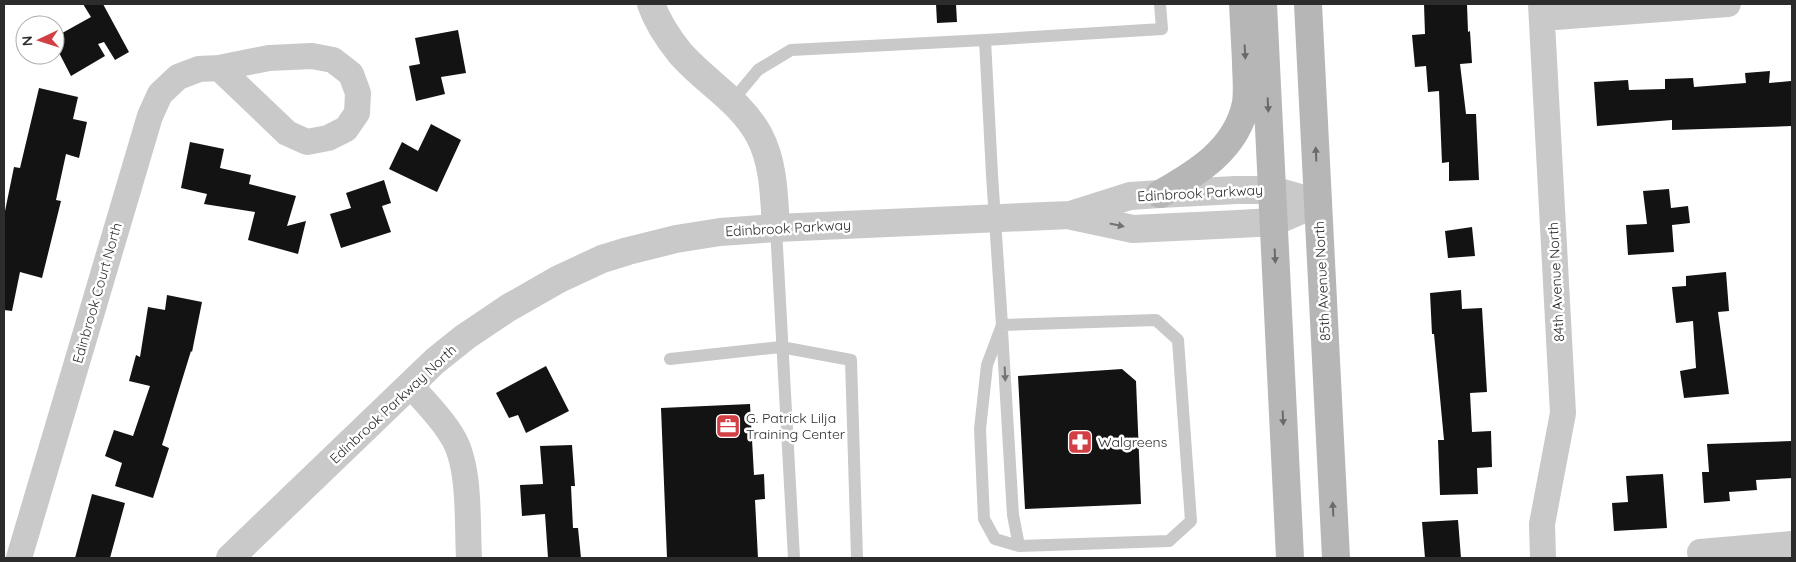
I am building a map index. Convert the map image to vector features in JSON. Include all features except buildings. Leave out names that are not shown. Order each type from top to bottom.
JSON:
[{"type":"main road","points":[[1160,194],[1208,164],[1222,150],[1239,123],[1246,103],[1247,81],[1243,4]]},
{"type":"main road","points":[[1263,4],[1290,558]]},
{"type":"main road","name":"85th Avenue North","points":[[1308,4],[1336,558]]},
{"type":"street","points":[[650,4],[680,54],[733,100],[759,134],[765,149],[773,185],[776,228]]},
{"type":"street","points":[[1542,11],[1728,4]]},
{"type":"street","name":"84th Avenue North","points":[[1542,11],[1563,413],[1542,524],[1543,558]]},
{"type":"street","name":"Edinbrook Court North","points":[[19,558],[150,116],[160,94],[178,77],[199,68],[219,68],[269,58],[312,56],[333,60],[351,74],[358,93],[357,113],[346,129],[328,138],[307,142],[287,133],[219,68]]},
{"type":"street","name":"Edinbrook Parkway","points":[[628,251],[676,239],[720,232],[1070,215],[1130,196],[1236,190],[1272,190],[1318,203]]},
{"type":"street","name":"Edinbrook Parkway","points":[[1070,215],[1133,229],[1274,222],[1318,203]]},
{"type":"street","name":"Edinbrook Parkway North","points":[[230,558],[450,349],[508,308],[559,279],[602,259],[628,251]]},
{"type":"street","points":[[410,385],[443,423],[453,437],[462,457],[469,558]]},
{"type":"street","points":[[1700,552],[1792,544]]},
{"type":"lane","points":[[733,100],[758,70],[791,50],[1162,29],[1160,4]]},
{"type":"lane","points":[[985,40],[1013,515],[1019,546]]},
{"type":"lane","points":[[776,228],[794,558]]},
{"type":"lane","points":[[1156,320],[1178,340],[1191,521],[1169,540],[1019,546],[995,539],[984,519],[980,429],[986,365],[1002,325],[1156,320]]},
{"type":"lane","points":[[670,359],[781,347],[850,360],[857,558]]},
{"type":"place","name":"G. Patrick Lilja Training Center","points":[[728,426]]},
{"type":"place","name":"Walgreens","points":[[1080,442]]}]
